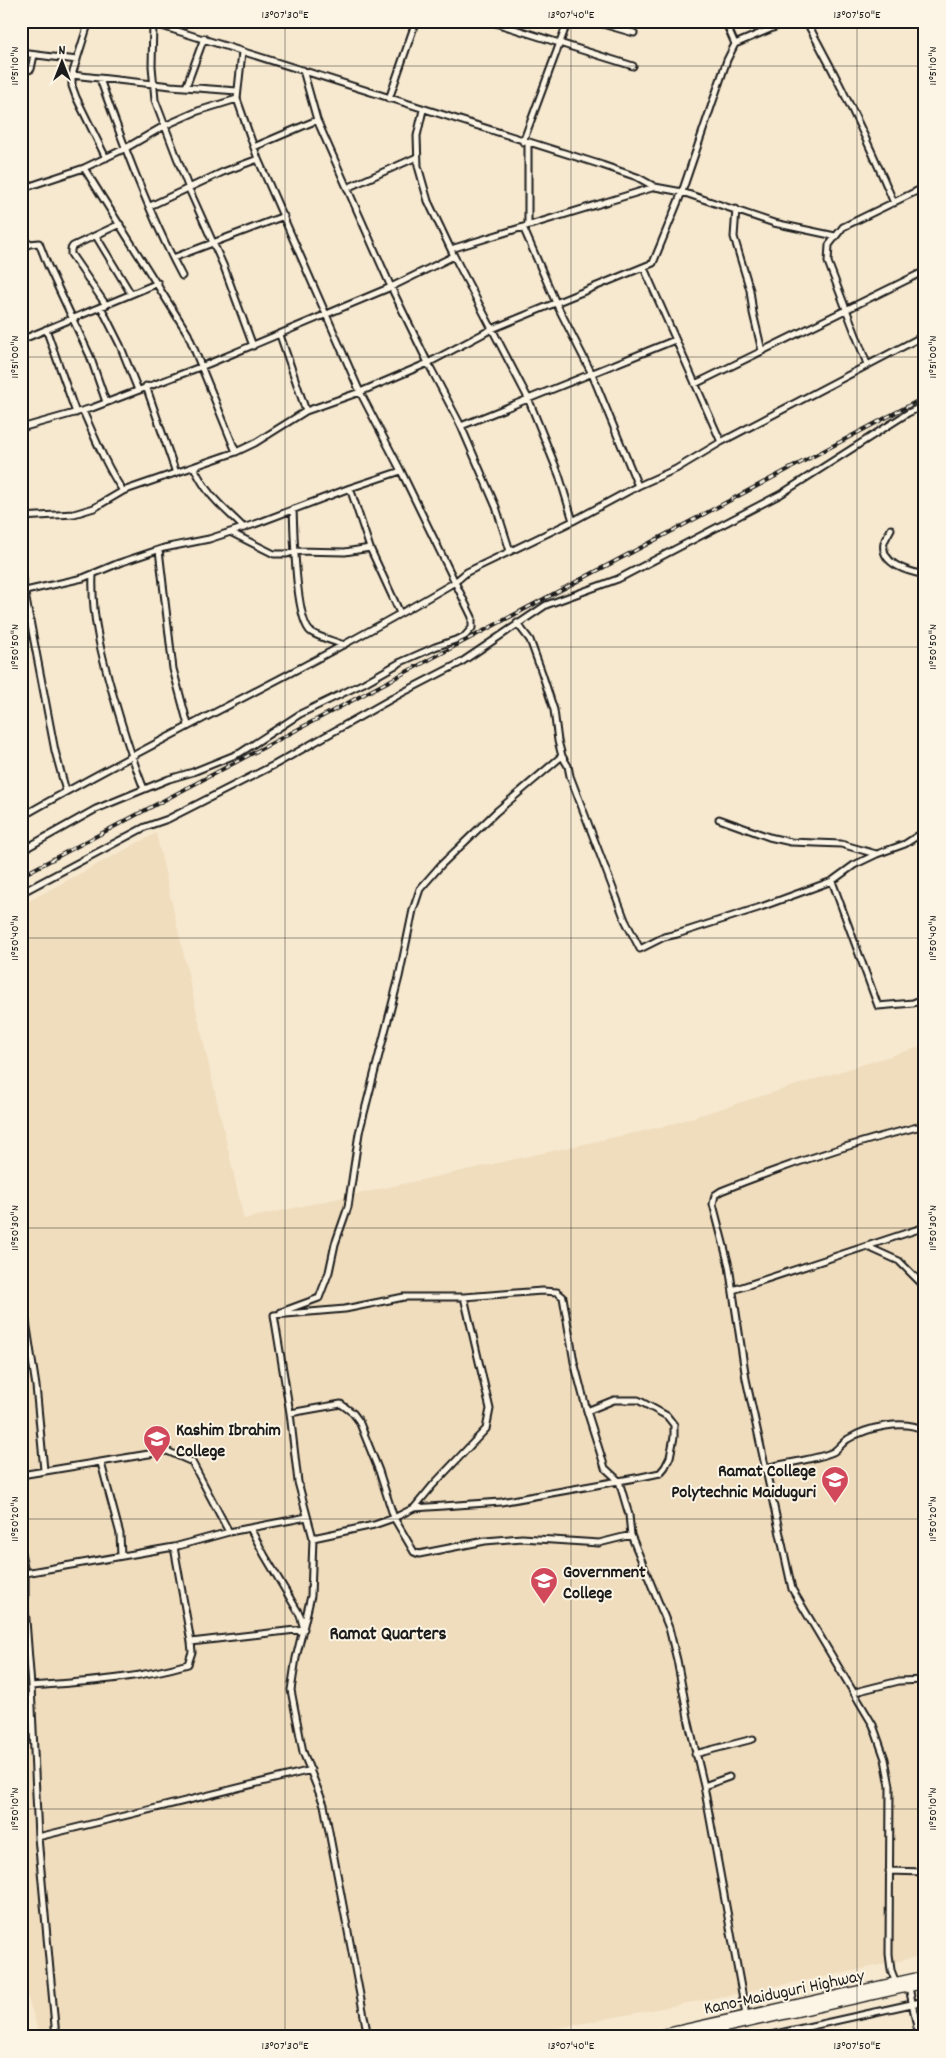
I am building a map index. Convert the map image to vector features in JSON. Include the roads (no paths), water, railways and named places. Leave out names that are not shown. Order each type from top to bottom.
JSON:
[{"type":"highway","name":"Kano-Maiduguri Highway","points":[[651,2037],[925,1976]]},
{"type":"highway","name":"Kano-Maiduguri Highway","points":[[682,2037],[925,1983]]},
{"type":"street","points":[[89,21],[72,75],[72,86],[76,98],[106,158]]},
{"type":"street","points":[[146,21],[602,165],[637,177],[655,187],[682,192],[774,223],[835,236]]},
{"type":"street","points":[[389,99],[416,21]]},
{"type":"street","points":[[489,21],[633,66]]},
{"type":"street","points":[[568,21],[526,142],[525,226],[556,303],[592,374],[638,486]]},
{"type":"street","points":[[592,21],[634,33]]},
{"type":"street","points":[[725,21],[735,44]]},
{"type":"street","points":[[21,517],[80,512],[94,508],[123,492],[236,452],[255,443],[306,411],[360,392],[428,364],[492,329],[653,263],[659,253],[682,192],[727,60],[735,44],[789,21]]},
{"type":"street","points":[[806,21],[843,89],[894,203]]},
{"type":"street","points":[[157,23],[152,84],[154,100],[189,189],[214,242],[253,346]]},
{"type":"street","points":[[186,87],[204,38]]},
{"type":"street","points":[[21,851],[96,809],[144,788],[240,753],[300,714],[364,684],[401,662],[464,637],[472,628],[472,617],[360,392],[328,314],[258,158],[237,99],[242,52]]},
{"type":"street","points":[[21,53],[77,60]]},
{"type":"street","points":[[21,73],[31,69],[34,55]]},
{"type":"street","points":[[303,70],[317,120],[391,287],[460,426],[496,507],[510,551]]},
{"type":"street","points":[[72,75],[237,91]]},
{"type":"street","points":[[100,79],[150,206],[182,276]]},
{"type":"street","points":[[21,189],[84,168],[126,148],[164,126],[198,111],[237,99]]},
{"type":"street","points":[[423,110],[418,136],[417,157],[428,201],[454,256],[528,398],[559,475],[573,521]]},
{"type":"street","points":[[254,147],[317,120]]},
{"type":"street","points":[[347,188],[417,157]]},
{"type":"street","points":[[150,206],[258,158]]},
{"type":"street","points":[[84,168],[188,334],[236,452]]},
{"type":"street","points":[[451,249],[655,187]]},
{"type":"street","points":[[866,364],[828,262],[829,245],[843,227],[925,187]]},
{"type":"street","points":[[736,210],[734,237],[750,290],[762,351]]},
{"type":"street","points":[[173,258],[284,216]]},
{"type":"street","points":[[120,224],[74,246],[71,249],[71,254],[104,306],[138,390]]},
{"type":"street","points":[[96,236],[131,294]]},
{"type":"street","points":[[21,248],[39,243],[90,356],[106,402]]},
{"type":"street","points":[[21,428],[76,413],[253,346],[391,287],[454,256]]},
{"type":"street","points":[[644,268],[721,442]]},
{"type":"street","points":[[695,384],[845,309],[925,272]]},
{"type":"street","points":[[21,340],[158,284]]},
{"type":"street","points":[[46,329],[76,413]]},
{"type":"street","points":[[280,335],[306,411]]},
{"type":"street","points":[[21,817],[188,725],[344,645],[455,582],[467,572],[573,521],[638,486],[676,469],[721,442],[866,364],[925,335]]},
{"type":"street","points":[[460,426],[675,340]]},
{"type":"street","points":[[146,386],[176,473]]},
{"type":"street","points":[[21,894],[145,827],[168,819],[276,764],[400,694],[460,663],[482,650],[517,623],[546,605],[618,579],[781,494],[908,413],[925,405]]},
{"type":"street","points":[[83,410],[106,461],[123,492]]},
{"type":"street","points":[[194,467],[203,486],[244,528]]},
{"type":"street","points":[[23,592],[83,578],[119,563],[159,550],[244,528],[401,471]]},
{"type":"street","points":[[350,488],[370,548],[400,613]]},
{"type":"street","points":[[293,510],[297,581],[306,625],[310,632],[344,645]]},
{"type":"street","points":[[890,529],[883,544],[885,553],[890,561],[904,570],[925,575]]},
{"type":"street","points":[[229,532],[274,554],[287,554],[296,551],[346,552],[370,548]]},
{"type":"street","points":[[159,550],[173,669],[188,725]]},
{"type":"street","points":[[21,573],[54,751],[66,791]]},
{"type":"street","points":[[93,574],[92,594],[100,650],[131,756],[144,788]]},
{"type":"street","points":[[517,623],[530,640],[554,710],[562,756],[568,766],[570,776],[625,920],[640,949],[664,937],[760,907],[832,880],[854,865],[905,844],[925,832]]},
{"type":"street","points":[[274,1315],[319,1298],[329,1272],[335,1244],[348,1207],[359,1133],[399,977],[413,910],[420,889],[441,865],[496,812],[562,756]]},
{"type":"street","points":[[719,819],[769,837],[790,842],[841,844],[877,854]]},
{"type":"street","points":[[832,880],[878,1006],[913,1003],[925,998]]},
{"type":"street","points":[[896,1983],[891,1970],[889,1954],[890,1786],[886,1759],[873,1725],[855,1692],[792,1589],[746,1379],[729,1266],[713,1204],[715,1195],[737,1184],[802,1160],[870,1138],[925,1126]]},
{"type":"street","points":[[733,1290],[925,1227]]},
{"type":"street","points":[[868,1247],[899,1260],[925,1287]]},
{"type":"street","points":[[274,1315],[345,1309],[404,1297],[464,1297],[542,1291],[558,1292],[563,1297],[574,1362],[605,1468],[619,1481],[630,1515],[631,1535],[669,1628],[704,1786],[746,2015]]},
{"type":"street","points":[[414,1508],[486,1429],[490,1416],[464,1297]]},
{"type":"street","points":[[21,1308],[25,1315],[36,1386],[44,1470]]},
{"type":"street","points":[[274,1315],[290,1413],[298,1482],[313,1538],[311,1596],[296,1658],[291,1690],[304,1752],[324,1805],[368,2037]]},
{"type":"street","points":[[313,1538],[374,1525],[414,1508],[501,1502],[660,1473],[666,1467],[674,1437],[674,1425],[667,1416],[638,1400],[614,1400],[587,1411]]},
{"type":"street","points":[[290,1413],[341,1404],[353,1413],[366,1434],[394,1518],[414,1552],[419,1554],[485,1541],[522,1538],[599,1543],[631,1535]]},
{"type":"street","points":[[766,1470],[769,1467],[833,1452],[847,1440],[884,1427],[897,1424],[921,1428],[925,1431]]},
{"type":"street","points":[[21,1474],[167,1452],[192,1462],[229,1532]]},
{"type":"street","points":[[101,1463],[120,1534],[120,1556]]},
{"type":"street","points":[[24,1573],[174,1547],[229,1532],[307,1517]]},
{"type":"street","points":[[250,1528],[264,1556],[300,1615],[304,1629]]},
{"type":"street","points":[[31,1686],[167,1670],[188,1664],[192,1652],[191,1642],[174,1547]]},
{"type":"street","points":[[21,1552],[24,1573],[23,1605],[31,1686],[38,1837],[56,2037]]},
{"type":"street","points":[[191,1642],[304,1629]]},
{"type":"street","points":[[855,1692],[899,1681],[925,1680]]},
{"type":"street","points":[[21,1700],[31,1700]]},
{"type":"street","points":[[696,1754],[753,1739]]},
{"type":"street","points":[[38,1837],[311,1770]]},
{"type":"street","points":[[704,1786],[729,1777]]},
{"type":"street","points":[[889,1871],[925,1872]]},
{"type":"street","points":[[909,1987],[920,2037]]},
{"type":"street","points":[[762,2037],[925,2001]]},
{"type":"railway","points":[[21,876],[925,397]]},
{"type":"place","name":"Kashim Ibrahim College","points":[[157,1463]]},
{"type":"place","name":"Ramat College Polytechnic Maiduguri","points":[[835,1504]]},
{"type":"place","name":"Government College","points":[[544,1605]]},
{"type":"district","name":"Ramat Quarters","points":[[388,1632]]}]
